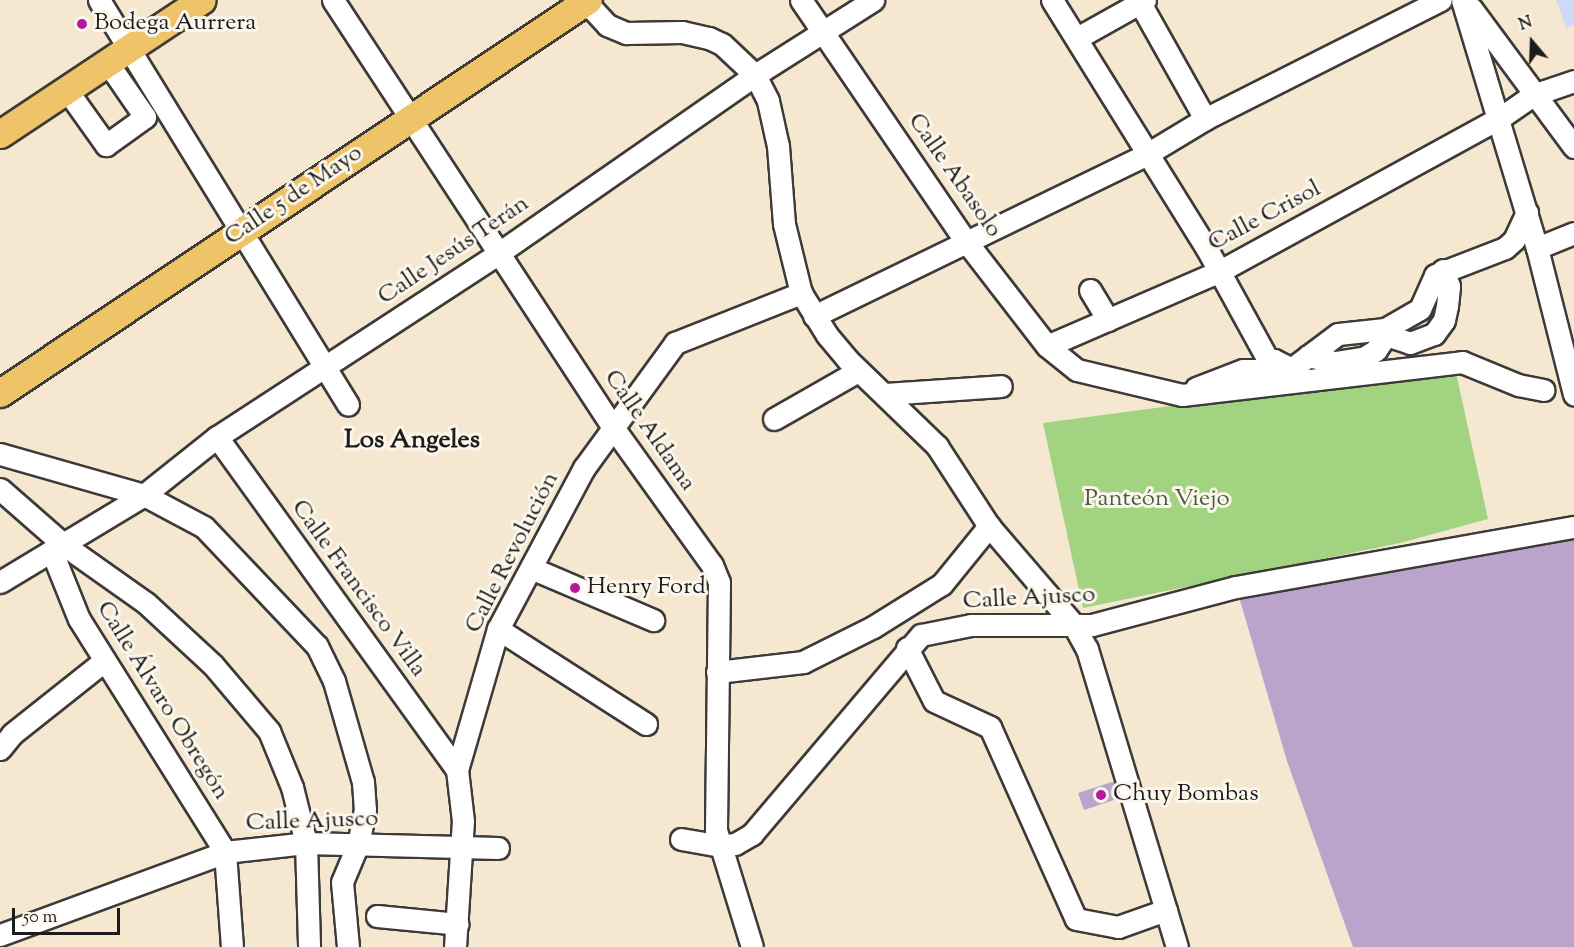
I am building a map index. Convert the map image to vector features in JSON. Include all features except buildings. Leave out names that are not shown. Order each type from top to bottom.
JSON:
[{"type":"main road","points":[[0,134],[202,0]]},
{"type":"main road","name":"Calle 5 de Mayo","points":[[0,393],[586,0]]},
{"type":"street","points":[[66,89],[106,145],[145,117],[117,55],[99,0]]},
{"type":"street","name":"Calle Aldama","points":[[333,0],[612,426],[712,565],[719,582],[716,830],[752,947]]},
{"type":"street","points":[[586,0],[607,25],[626,33],[682,32],[709,38],[722,44],[755,75],[768,102],[778,146],[784,224],[801,293],[814,316],[858,371],[885,394],[937,446],[989,526],[1073,624],[1086,649],[1177,947]]},
{"type":"street","name":"Calle Abasolo","points":[[801,0],[824,30],[965,240],[1047,346],[1077,370],[1182,395]]},
{"type":"street","name":"Calle Jesús Terán","points":[[0,582],[144,495],[217,437],[499,253],[755,75],[873,0]]},
{"type":"street","points":[[1052,0],[1220,271],[1273,368]]},
{"type":"street","points":[[814,316],[965,240],[1147,154],[1205,119],[1441,0]]},
{"type":"street","points":[[1464,0],[1533,96],[1574,147]]},
{"type":"street","points":[[1464,0],[1527,212],[1574,394]]},
{"type":"street","points":[[1077,38],[1142,1],[1205,119]]},
{"type":"street","points":[[117,55],[242,230],[348,404]]},
{"type":"street","name":"Calle Crisol","points":[[1047,346],[1220,271],[1500,118],[1533,96],[1574,81]]},
{"type":"street","points":[[1308,356],[1335,362],[1365,357],[1385,332],[1420,309],[1435,275],[1505,248],[1514,240],[1527,212]]},
{"type":"street","points":[[1537,248],[1574,233]]},
{"type":"street","points":[[1182,395],[1220,376],[1244,369],[1273,368],[1308,356],[1338,334],[1385,332],[1410,343],[1423,341],[1444,320],[1449,286],[1443,270]]},
{"type":"street","points":[[1090,290],[1108,320]]},
{"type":"street","name":"Calle Revolución","points":[[455,947],[462,846],[457,770],[498,629],[584,468],[612,426],[675,343],[801,293]]},
{"type":"street","points":[[1420,309],[1444,320]]},
{"type":"street","points":[[1182,395],[1437,362],[1462,362],[1518,385],[1544,390]]},
{"type":"street","points":[[774,419],[858,371]]},
{"type":"street","points":[[885,394],[1001,386]]},
{"type":"street","name":"Calle Francisco Villa","points":[[217,437],[457,770]]},
{"type":"street","points":[[0,454],[144,495],[204,526],[317,646],[334,681],[363,782],[365,809],[358,844],[342,882],[348,947]]},
{"type":"street","points":[[0,489],[58,549],[146,603],[254,710],[281,754],[306,843],[309,947]]},
{"type":"street","points":[[717,672],[803,662],[873,627],[942,584],[989,526]]},
{"type":"street","name":"Calle Ajusco","points":[[681,839],[720,846],[735,844],[752,834],[769,818],[908,648],[921,635],[932,631],[971,625],[1092,625],[1236,587],[1574,526]]},
{"type":"street","name":"Calle Álvaro Obregón","points":[[58,549],[79,619],[225,852],[232,947]]},
{"type":"street","points":[[531,568],[653,620]]},
{"type":"street","points":[[498,629],[646,724]]},
{"type":"street","points":[[908,648],[934,701],[990,727],[1076,919],[1118,927],[1166,910]]},
{"type":"street","points":[[0,749],[12,734],[104,661]]},
{"type":"street","name":"Calle Ajusco","points":[[0,935],[225,852],[306,843],[498,848]]},
{"type":"street","points":[[377,916],[458,924]]},
{"type":"shaded area","points":[[1556,0],[1574,0],[1574,25],[1566,28]]},
{"type":"green space","name":"Panteón Viejo","points":[[1455,368],[1488,519],[1400,543],[1083,608],[1043,423]]},
{"type":"place","name":"Bodega Aurrera","points":[[82,24]]},
{"type":"place","name":"Henry Ford","points":[[575,588]]},
{"type":"place","name":"Chuy Bombas","points":[[1101,795]]},
{"type":"district","name":"Los Angeles","points":[[412,441]]}]
